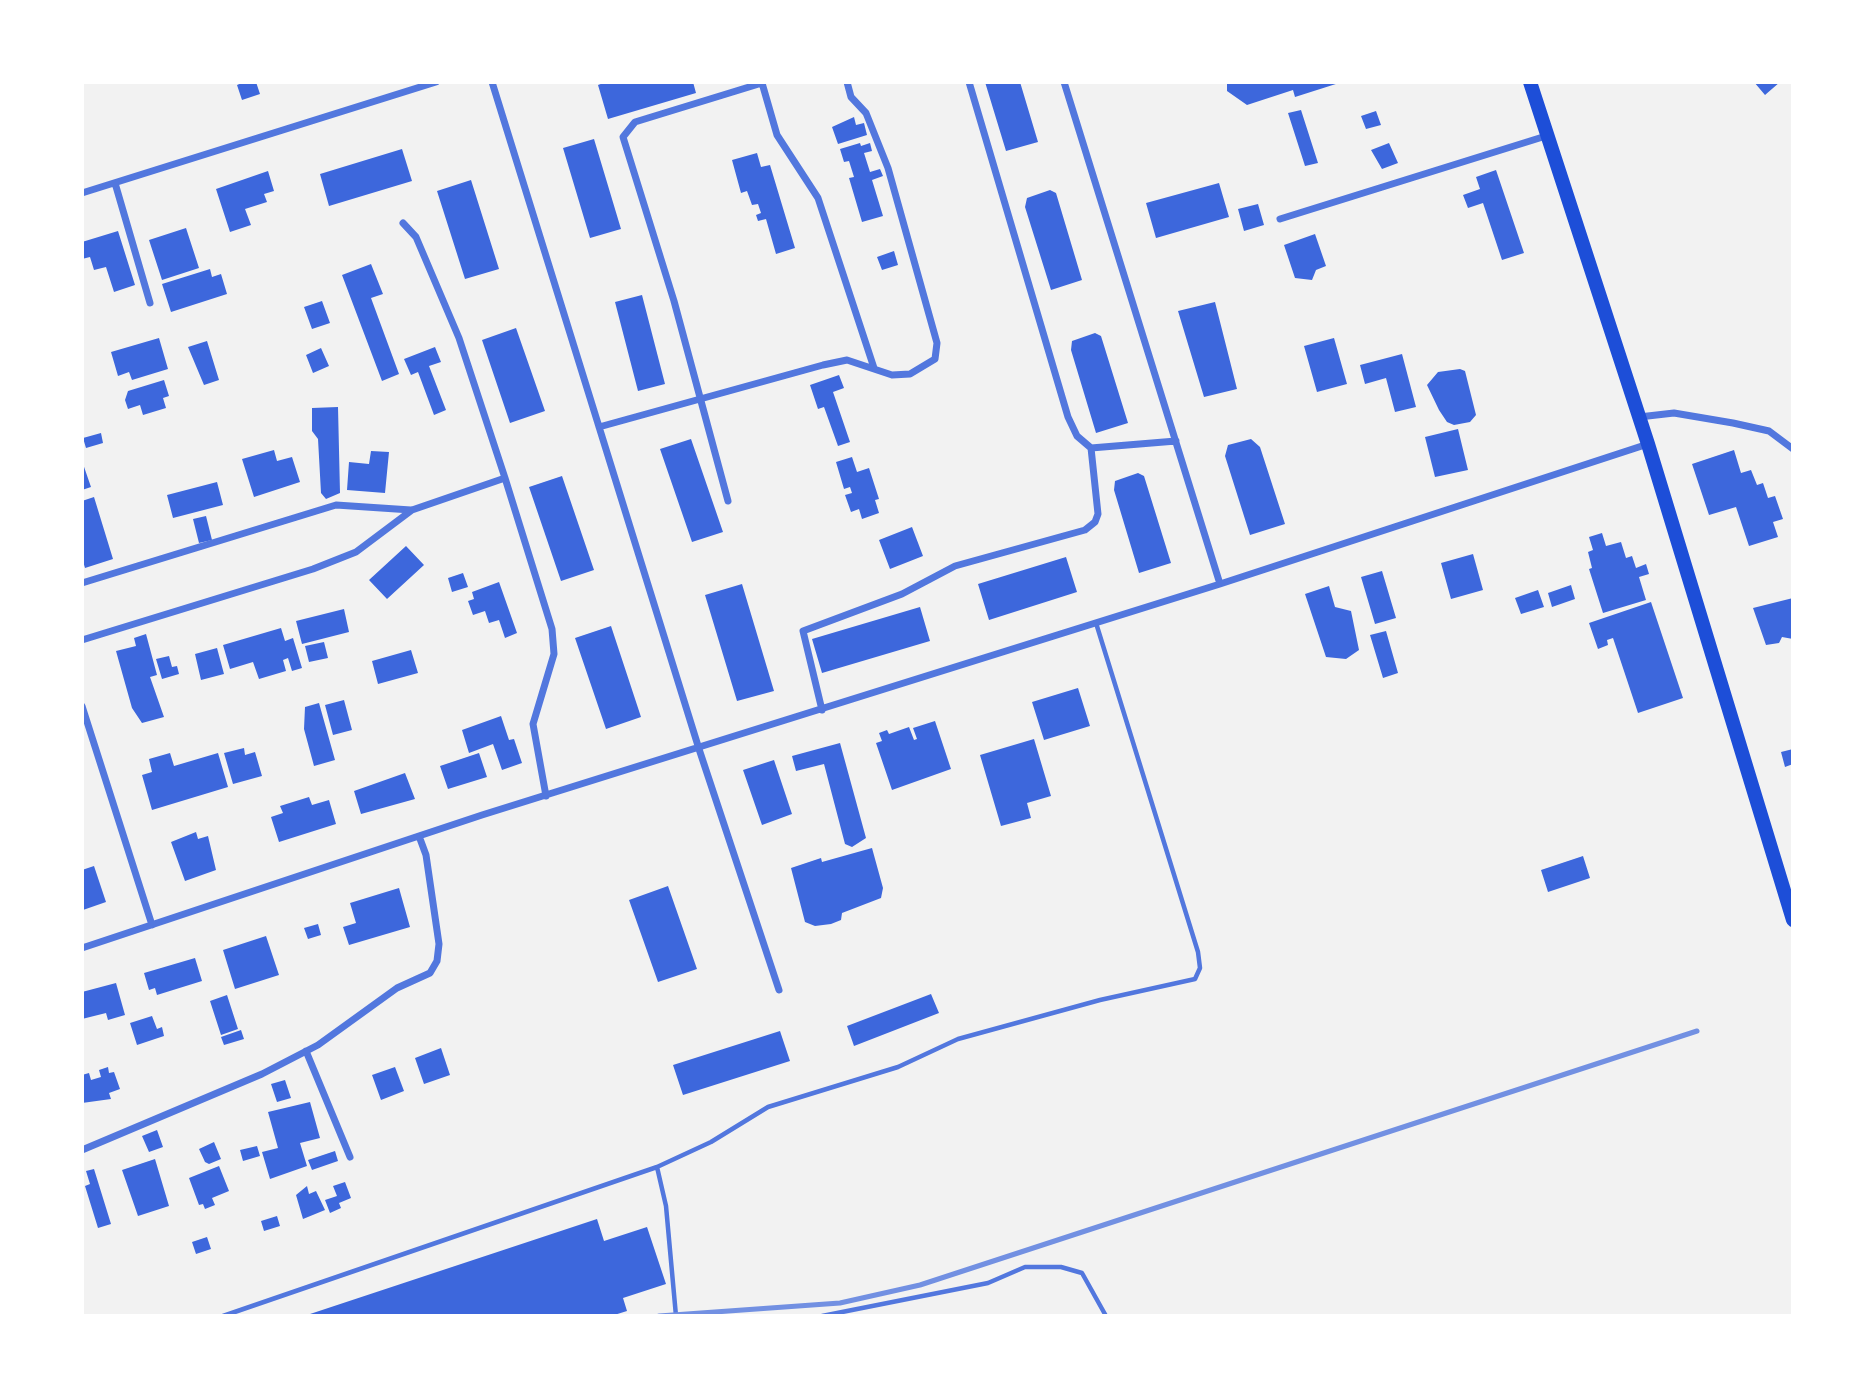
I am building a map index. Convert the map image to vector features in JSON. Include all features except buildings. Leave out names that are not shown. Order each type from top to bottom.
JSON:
[{"type":"main road","points":[[1530,82],[1648,444],[1793,920]]},
{"type":"street","points":[[82,193],[436,82]]},
{"type":"street","points":[[492,82],[699,749],[779,990]]},
{"type":"street","points":[[728,501],[623,137],[635,122],[762,82],[777,135],[818,198],[874,368]]},
{"type":"street","points":[[599,427],[779,376],[847,360],[891,375],[923,369],[935,359],[937,343],[888,168],[866,113],[851,97],[847,82]]},
{"type":"street","points":[[822,710],[803,631],[902,594],[955,566],[1085,530],[1095,522],[1098,514],[1091,448],[1077,436],[1068,417],[969,82]]},
{"type":"street","points":[[1065,82],[1220,584]]},
{"type":"street","points":[[1280,219],[1546,136]]},
{"type":"street","points":[[115,183],[150,303]]},
{"type":"street","points":[[403,223],[416,237],[459,338],[552,629],[554,654],[533,724],[546,796]]},
{"type":"street","points":[[1639,418],[1674,413],[1732,423],[1769,431],[1793,449]]},
{"type":"street","points":[[1091,448],[1176,441]]},
{"type":"street","points":[[82,948],[419,836],[1220,584],[1648,444]]},
{"type":"street","points":[[82,640],[313,569],[356,552],[412,510],[505,478]]},
{"type":"street","points":[[82,583],[336,505],[412,510]]},
{"type":"street","points":[[82,706],[152,925]]},
{"type":"street","points":[[82,1150],[262,1074],[357,1020],[397,988],[430,974],[437,961],[437,919],[426,855],[419,836]]},
{"type":"street","points":[[306,1051],[350,1157]]},
{"type":"lane","points":[[223,1316],[657,1167],[711,1142],[768,1107],[898,1067],[958,1039],[1100,1000],[1195,979],[1200,968],[1195,940],[1096,622]]},
{"type":"lane","points":[[657,1167],[666,1206],[676,1316]]},
{"type":"lane","points":[[822,1316],[988,1283],[1025,1267],[1061,1267],[1082,1273],[1106,1316]]},
{"type":"railway","points":[[659,1316],[840,1303],[920,1285],[1697,1031]]}]
